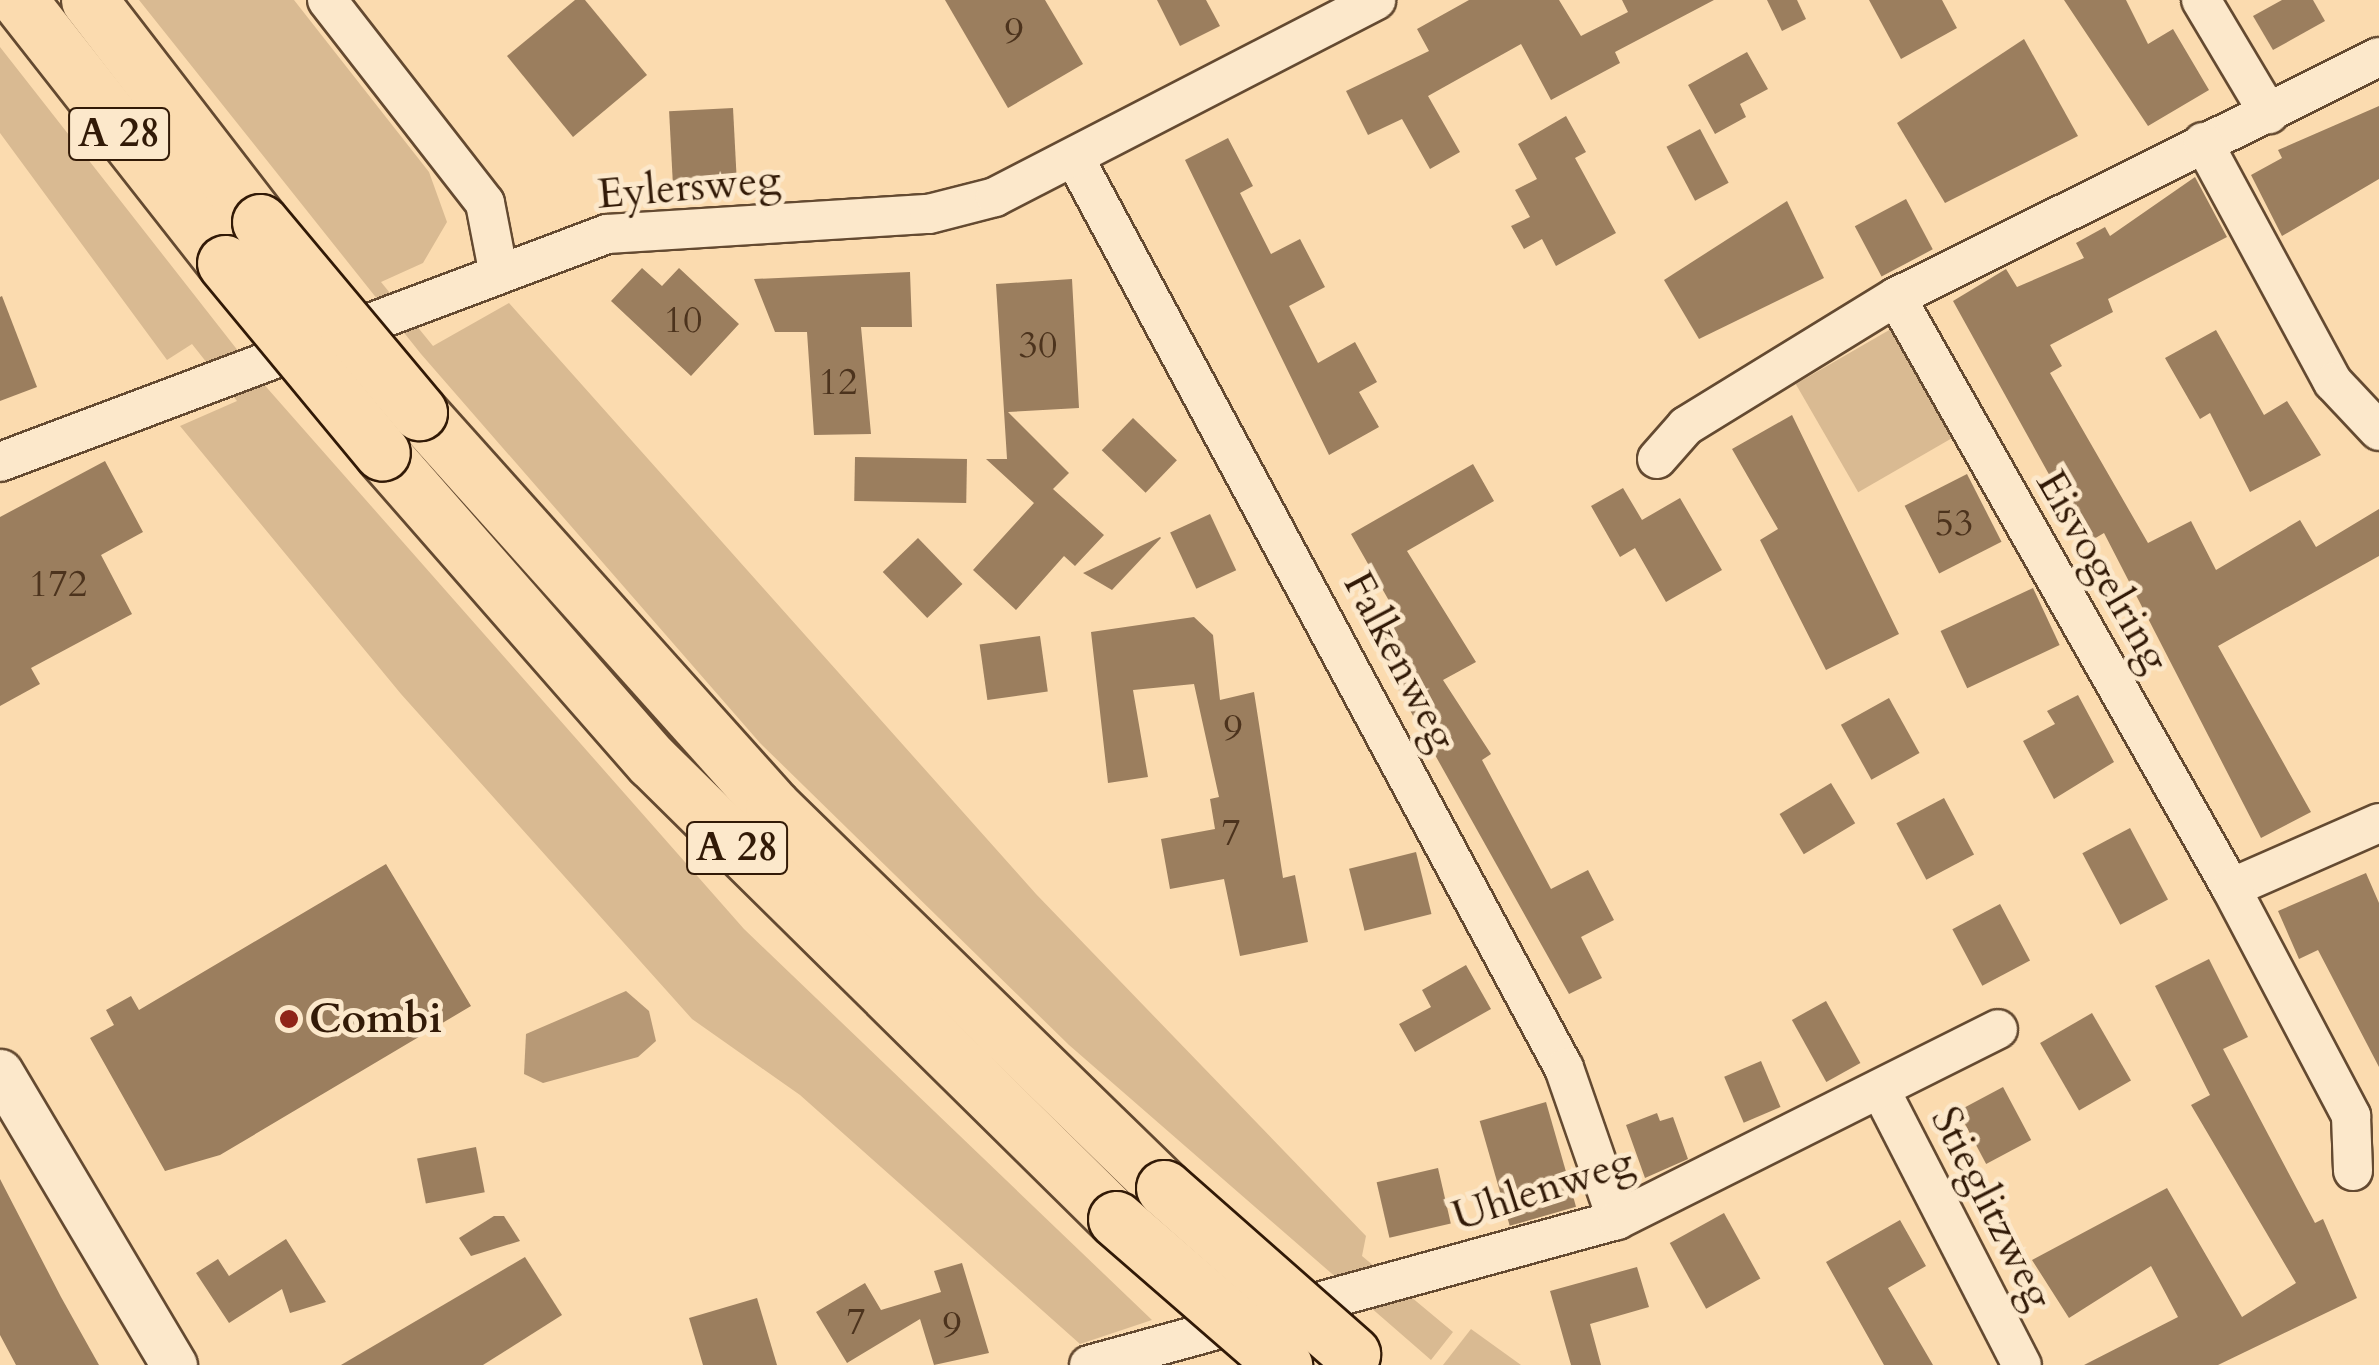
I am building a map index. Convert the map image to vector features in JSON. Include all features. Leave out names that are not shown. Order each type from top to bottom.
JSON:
[{"type":"highway","name":"A 28","points":[[18,0],[225,263],[382,452],[652,761],[1116,1219],[1284,1365]]},
{"type":"highway","name":"A 28","points":[[89,0],[260,222],[419,412],[773,808],[1164,1188],[1359,1360]]},
{"type":"street","points":[[326,0],[486,203],[498,270]]},
{"type":"street","name":"Eylersweg","points":[[0,462],[498,270],[607,234],[929,214],[995,198],[1376,0]]},
{"type":"street","points":[[2200,0],[2269,114]]},
{"type":"street","points":[[1657,459],[1686,426],[1896,297],[2379,57]]},
{"type":"street","points":[[2204,142],[2332,382],[2379,431]]},
{"type":"street","name":"Falkenweg","points":[[1074,157],[1564,1068],[1617,1220]]},
{"type":"street","name":"Eisvogelring","points":[[1896,297],[2231,888],[2351,1116],[2352,1171]]},
{"type":"street","points":[[2231,888],[2379,823]]},
{"type":"street","name":"Uhlenweg","points":[[1089,1365],[1617,1220],[1881,1092],[1998,1029]]},
{"type":"street","points":[[0,1072],[174,1365]]},
{"type":"street","name":"Stieglitzweg","points":[[1881,1092],[2022,1365]]},
{"type":"shaded area","points":[[139,0],[294,0],[429,172],[447,222],[423,263],[381,282],[433,346],[509,303],[1036,894],[1366,1236],[1362,1256],[1453,1332],[1431,1360],[1069,1045],[760,743],[421,354]]},
{"type":"shaded area","points":[[0,47],[268,389],[744,929],[1152,1320],[1080,1344],[800,1095],[692,1019],[401,694],[180,426],[237,401],[192,344],[167,360],[0,133]]},
{"type":"shaded area","points":[[1891,329],[1954,437],[1858,492],[1796,384]]},
{"type":"shaded area","points":[[626,991],[649,1011],[656,1041],[638,1057],[543,1083],[524,1074],[526,1034]]},
{"type":"shaded area","points":[[1471,1329],[1521,1365],[1443,1365]]},
{"type":"building","points":[[575,0],[585,0],[647,75],[573,137],[507,56]]},
{"type":"building","points":[[945,0],[1045,0],[1083,64],[1008,108]]},
{"type":"building","points":[[1157,0],[1206,0],[1220,26],[1180,46]]},
{"type":"building","points":[[1469,0],[1559,0],[1581,36],[1628,12],[1622,0],[1714,0],[1615,52],[1620,63],[1551,100],[1521,44],[1428,96],[1460,152],[1430,169],[1402,119],[1368,135],[1346,91],[1429,51],[1417,29]]},
{"type":"building","points":[[1767,0],[1797,0],[1806,19],[1782,31]]},
{"type":"building","points":[[1869,0],[1942,0],[1957,28],[1901,59]]},
{"type":"building","points":[[2064,0],[2126,0],[2148,44],[2173,29],[2209,90],[2148,126]]},
{"type":"building","points":[[2282,0],[2313,0],[2325,21],[2273,50],[2253,16]]},
{"type":"building","points":[[2024,39],[2078,136],[1945,203],[1897,123]]},
{"type":"building","points":[[1747,52],[1768,89],[1740,104],[1746,117],[1715,134],[1688,85]]},
{"type":"building","points":[[2379,106],[2379,179],[2282,236],[2251,175],[2282,158],[2278,150]]},
{"type":"building","points":[[733,108],[737,185],[673,188],[669,111]]},
{"type":"building","points":[[1566,116],[1586,152],[1575,158],[1616,233],[1556,266],[1542,239],[1524,249],[1511,226],[1530,217],[1515,190],[1537,179],[1518,144]]},
{"type":"building","points":[[1700,129],[1729,183],[1695,201],[1666,147]]},
{"type":"building","points":[[1228,138],[1253,186],[1240,193],[1271,254],[1300,239],[1325,287],[1289,306],[1318,363],[1355,342],[1377,382],[1359,392],[1379,427],[1329,455],[1185,160]]},
{"type":"building","points":[[2195,177],[2227,237],[2108,299],[2113,312],[2050,345],[2062,366],[2050,373],[2148,543],[2191,521],[2216,570],[2300,520],[2316,547],[2379,509],[2379,556],[2218,646],[2311,812],[2261,838],[2104,533],[2087,543],[1953,301],[2006,269],[2017,287],[2084,258],[2076,243],[2105,227],[2110,236]]},
{"type":"building","points":[[1906,199],[1933,249],[1882,277],[1855,226]]},
{"type":"building","points":[[1787,201],[1824,278],[1699,339],[1664,280]]},
{"type":"building","points":[[642,268],[662,286],[679,268],[739,324],[691,376],[611,301]]},
{"type":"building","points":[[910,272],[912,327],[861,327],[871,434],[814,435],[807,332],[775,332],[754,279]]},
{"type":"building","points":[[1072,279],[1079,408],[1008,412],[1069,473],[1053,489],[1104,535],[1075,566],[1064,556],[1016,610],[973,570],[1034,503],[986,459],[1007,459],[996,284]]},
{"type":"building","points":[[0,297],[37,387],[0,401]]},
{"type":"building","points":[[2216,330],[2264,415],[2287,401],[2321,455],[2250,492],[2210,413],[2200,419],[2165,358]]},
{"type":"building","points":[[1792,415],[1899,634],[1826,670],[1760,540],[1778,529],[1732,449]]},
{"type":"building","points":[[1133,418],[1177,460],[1146,493],[1102,450]]},
{"type":"building","points":[[855,457],[967,459],[966,503],[854,501]]},
{"type":"building","points":[[105,461],[143,532],[101,555],[132,614],[31,668],[40,684],[0,706],[0,517]]},
{"type":"building","points":[[1473,464],[1494,501],[1407,551],[1476,662],[1443,680],[1491,754],[1482,760],[1551,889],[1588,870],[1614,920],[1581,937],[1602,978],[1569,994],[1365,630],[1396,613],[1351,534]]},
{"type":"building","points":[[1967,474],[2002,542],[1939,573],[1905,506]]},
{"type":"building","points":[[1623,488],[1642,520],[1680,498],[1722,570],[1666,602],[1635,548],[1620,557],[1591,506]]},
{"type":"building","points":[[1210,514],[1236,570],[1196,589],[1170,533]]},
{"type":"building","points":[[1160,537],[1112,590],[1083,573]]},
{"type":"building","points":[[918,538],[962,584],[927,618],[883,572]]},
{"type":"building","points":[[2033,588],[2060,645],[1967,688],[1941,631]]},
{"type":"building","points":[[1194,617],[1213,635],[1220,700],[1254,692],[1283,878],[1295,875],[1308,942],[1240,956],[1224,879],[1170,889],[1161,839],[1215,829],[1210,799],[1219,797],[1194,684],[1133,690],[1148,777],[1108,783],[1091,632]]},
{"type":"building","points":[[1040,636],[1048,691],[987,700],[980,644]]},
{"type":"building","points":[[2078,695],[2114,762],[2054,799],[2023,741],[2055,724],[2047,711]]},
{"type":"building","points":[[1889,698],[1920,753],[1871,780],[1841,725]]},
{"type":"building","points":[[1831,783],[1855,823],[1804,854],[1780,814]]},
{"type":"building","points":[[1944,798],[1974,855],[1926,880],[1896,823]]},
{"type":"building","points":[[2130,828],[2168,900],[2120,925],[2082,853]]},
{"type":"building","points":[[1416,852],[1431,914],[1365,931],[1349,869]]},
{"type":"building","points":[[386,864],[471,1006],[220,1155],[165,1171],[90,1038],[114,1025],[106,1010],[131,996],[139,1010]]},
{"type":"building","points":[[2366,873],[2379,903],[2379,1067],[2318,950],[2299,959],[2278,911]]},
{"type":"building","points":[[2000,904],[2030,961],[1982,986],[1952,929]]},
{"type":"building","points":[[2209,959],[2248,1037],[2223,1049],[2315,1223],[2323,1219],[2357,1298],[2218,1365],[2084,1365],[2178,1317],[2151,1266],[2069,1318],[2032,1260],[2167,1188],[2242,1317],[2296,1283],[2191,1105],[2210,1095],[2155,986]]},
{"type":"building","points":[[1466,965],[1491,1009],[1415,1052],[1399,1024],[1431,1007],[1422,990]]},
{"type":"building","points":[[1826,1001],[1860,1063],[1826,1082],[1792,1020]]},
{"type":"building","points":[[2092,1013],[2131,1081],[2079,1111],[2040,1043]]},
{"type":"building","points":[[1761,1061],[1781,1107],[1744,1123],[1724,1077]]},
{"type":"building","points":[[2003,1087],[2031,1140],[1986,1164],[1958,1111]]},
{"type":"building","points":[[1546,1102],[1576,1207],[1510,1226],[1480,1121]]},
{"type":"building","points":[[1657,1113],[1660,1121],[1673,1117],[1688,1159],[1645,1178],[1626,1125]]},
{"type":"building","points":[[476,1147],[485,1192],[426,1204],[417,1158]]},
{"type":"building","points":[[1438,1168],[1451,1224],[1389,1238],[1377,1182]]},
{"type":"building","points":[[0,1179],[99,1365],[16,1365],[0,1335]]},
{"type":"building","points":[[1724,1213],[1760,1279],[1706,1309],[1670,1243]]},
{"type":"building","points":[[494,1216],[504,1216],[520,1241],[471,1256],[459,1238]]},
{"type":"building","points":[[1900,1220],[1926,1266],[1888,1288],[1933,1365],[1884,1365],[1826,1262]]},
{"type":"building","points":[[286,1239],[326,1302],[290,1313],[282,1289],[229,1323],[196,1273],[218,1259],[229,1276]]},
{"type":"building","points":[[525,1257],[562,1315],[483,1365],[341,1365]]},
{"type":"building","points":[[962,1263],[989,1353],[934,1365],[920,1319],[847,1363],[816,1312],[865,1283],[881,1310],[941,1292],[934,1271]]},
{"type":"building","points":[[1637,1267],[1649,1307],[1590,1324],[1601,1365],[1571,1365],[1550,1291]]},
{"type":"building","points":[[757,1298],[777,1365],[703,1365],[689,1318]]},
{"type":"place","name":"Combi","points":[[289,1019]]}]
